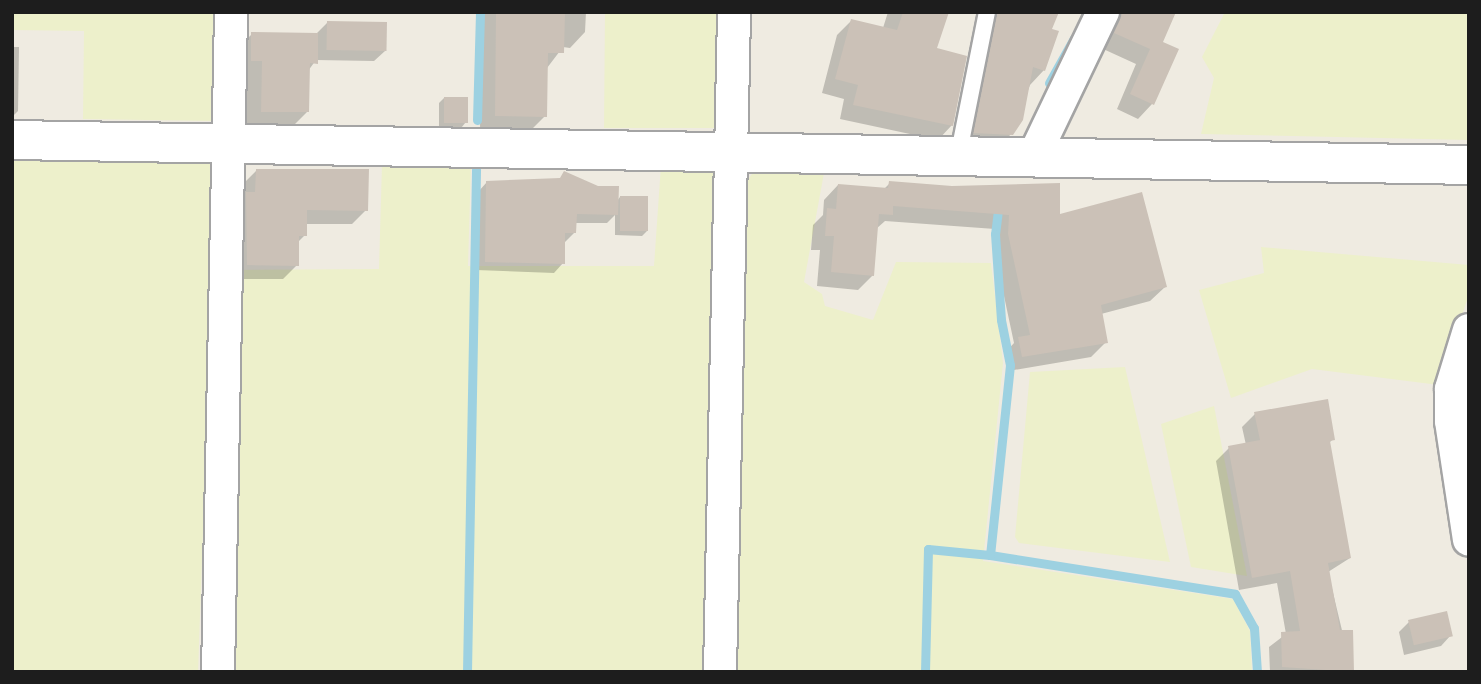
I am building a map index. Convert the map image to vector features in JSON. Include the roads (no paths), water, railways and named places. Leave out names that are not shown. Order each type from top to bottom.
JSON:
[{"type":"street","points":[[218,672],[231,12]]},
{"type":"street","points":[[720,672],[734,12]]},
{"type":"street","points":[[1033,158],[1103,12]]},
{"type":"street","points":[[12,139],[1469,165]]},
{"type":"street","points":[[1469,330],[1451,389],[1451,421],[1469,540]]},
{"type":"lane","points":[[958,156],[987,12]]},
{"type":"waterway","points":[[477,120],[480,12]]},
{"type":"waterway","points":[[1049,83],[1074,38]]},
{"type":"waterway","points":[[467,672],[476,169]]},
{"type":"waterway","points":[[999,202],[995,234],[1001,320],[1010,365],[990,555],[1235,594],[1254,628],[1257,672]]},
{"type":"waterway","points":[[925,672],[928,549],[990,555]]}]
